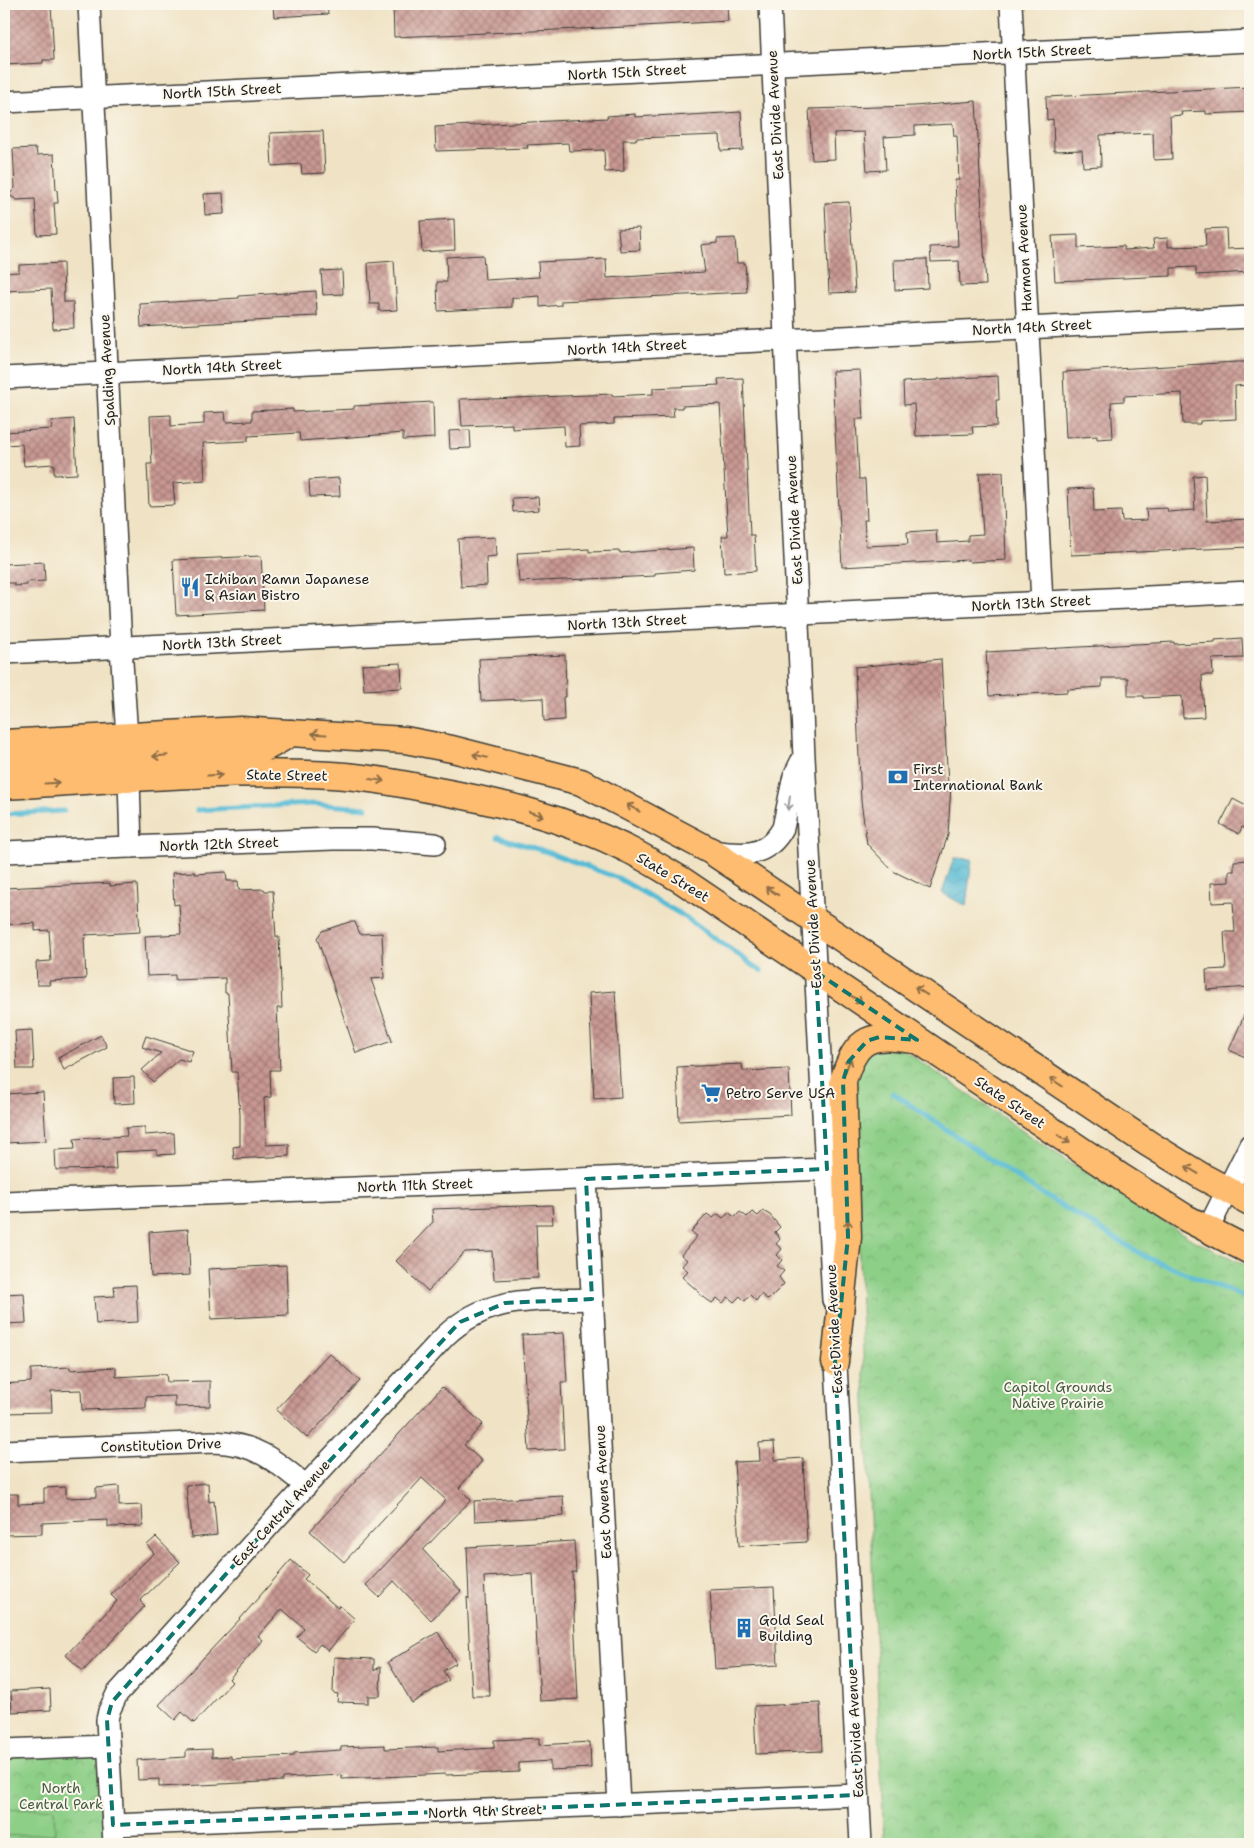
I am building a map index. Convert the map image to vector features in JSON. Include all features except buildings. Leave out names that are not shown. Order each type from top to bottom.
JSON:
[{"type":"main road","points":[[4,743],[241,730],[405,740],[452,749],[581,782],[711,851],[1142,1139],[1239,1196]]},
{"type":"main road","points":[[129,779],[131,769],[136,761],[144,758],[257,751],[292,733]]},
{"type":"main road","points":[[4,768],[116,760],[123,756],[126,751],[127,737]]},
{"type":"main road","name":"State Street","points":[[4,786],[274,774],[352,777],[387,781],[532,812],[582,829],[627,849],[683,881],[1120,1177],[1162,1204],[1250,1251]]},
{"type":"main road","points":[[835,1362],[848,1237],[842,1101],[843,1081],[849,1061],[867,1041],[879,1037],[917,1040]]},
{"type":"street","name":"Spalding Avenue","points":[[89,4],[127,737]]},
{"type":"street","name":"East Divide Avenue","points":[[770,4],[804,757],[861,1844]]},
{"type":"street","name":"Harmon Avenue","points":[[1011,4],[1042,602]]},
{"type":"street","name":"North 15th Street","points":[[4,102],[1250,41]]},
{"type":"street","name":"North 14th Street","points":[[4,378],[1250,317]]},
{"type":"street","name":"North 13th Street","points":[[4,653],[1250,592]]},
{"type":"street","points":[[711,851],[748,854],[763,850],[774,841],[783,828],[794,776],[804,757]]},
{"type":"street","points":[[129,779],[131,847]]},
{"type":"street","name":"North 12th Street","points":[[4,852],[354,838],[434,844]]},
{"type":"street","points":[[1208,1229],[1239,1196],[1250,1145]]},
{"type":"street","name":"North 11th Street","points":[[4,1202],[827,1169]]},
{"type":"street","name":"East Owens Avenue","points":[[586,1179],[619,1805]]},
{"type":"street","name":"East Central Avenue","points":[[113,1835],[107,1720],[117,1694],[306,1486],[460,1322],[478,1312],[505,1303],[592,1299]]},
{"type":"street","name":"Constitution Drive","points":[[4,1451],[213,1442],[234,1443],[263,1453],[306,1486]]},
{"type":"street","points":[[4,1750],[108,1746]]},
{"type":"street","name":"North 9th Street","points":[[113,1835],[619,1805],[858,1795]]},
{"type":"highlighted area","points":[[816,972],[917,1040],[879,1037],[867,1041],[849,1061],[843,1081],[848,1237],[835,1362],[858,1795],[113,1825],[107,1720],[112,1702],[276,1518],[460,1322],[505,1303],[592,1299],[586,1179],[827,1169]]},
{"type":"green space","name":"Capitol Grounds Native Prairie","points":[[871,1044],[896,1045],[1040,1143],[1191,1239],[1250,1267],[1250,1844],[884,1844],[851,1072]]},
{"type":"green space","name":"North Central Park","points":[[108,1746],[113,1844],[4,1844],[4,1750]]},
{"type":"green space","points":[[54,1808],[55,1834],[4,1836],[4,1810]]},
{"type":"water","points":[[954,858],[972,859],[966,906],[942,893]]},
{"type":"waterway","points":[[197,810],[313,804],[367,808]]},
{"type":"waterway","points":[[4,814],[64,811]]},
{"type":"waterway","points":[[498,837],[544,851],[618,878],[682,915],[761,971]]},
{"type":"waterway","points":[[893,1093],[1037,1191],[1146,1257],[1250,1299]]},
{"type":"place","name":"Ichiban Ramn Japanese & Asian Bistro","points":[[190,587]]},
{"type":"place","name":"First International Bank","points":[[898,777]]},
{"type":"place","name":"Petro Serve USA","points":[[711,1093]]},
{"type":"place","name":"Gold Seal Building","points":[[744,1628]]}]
